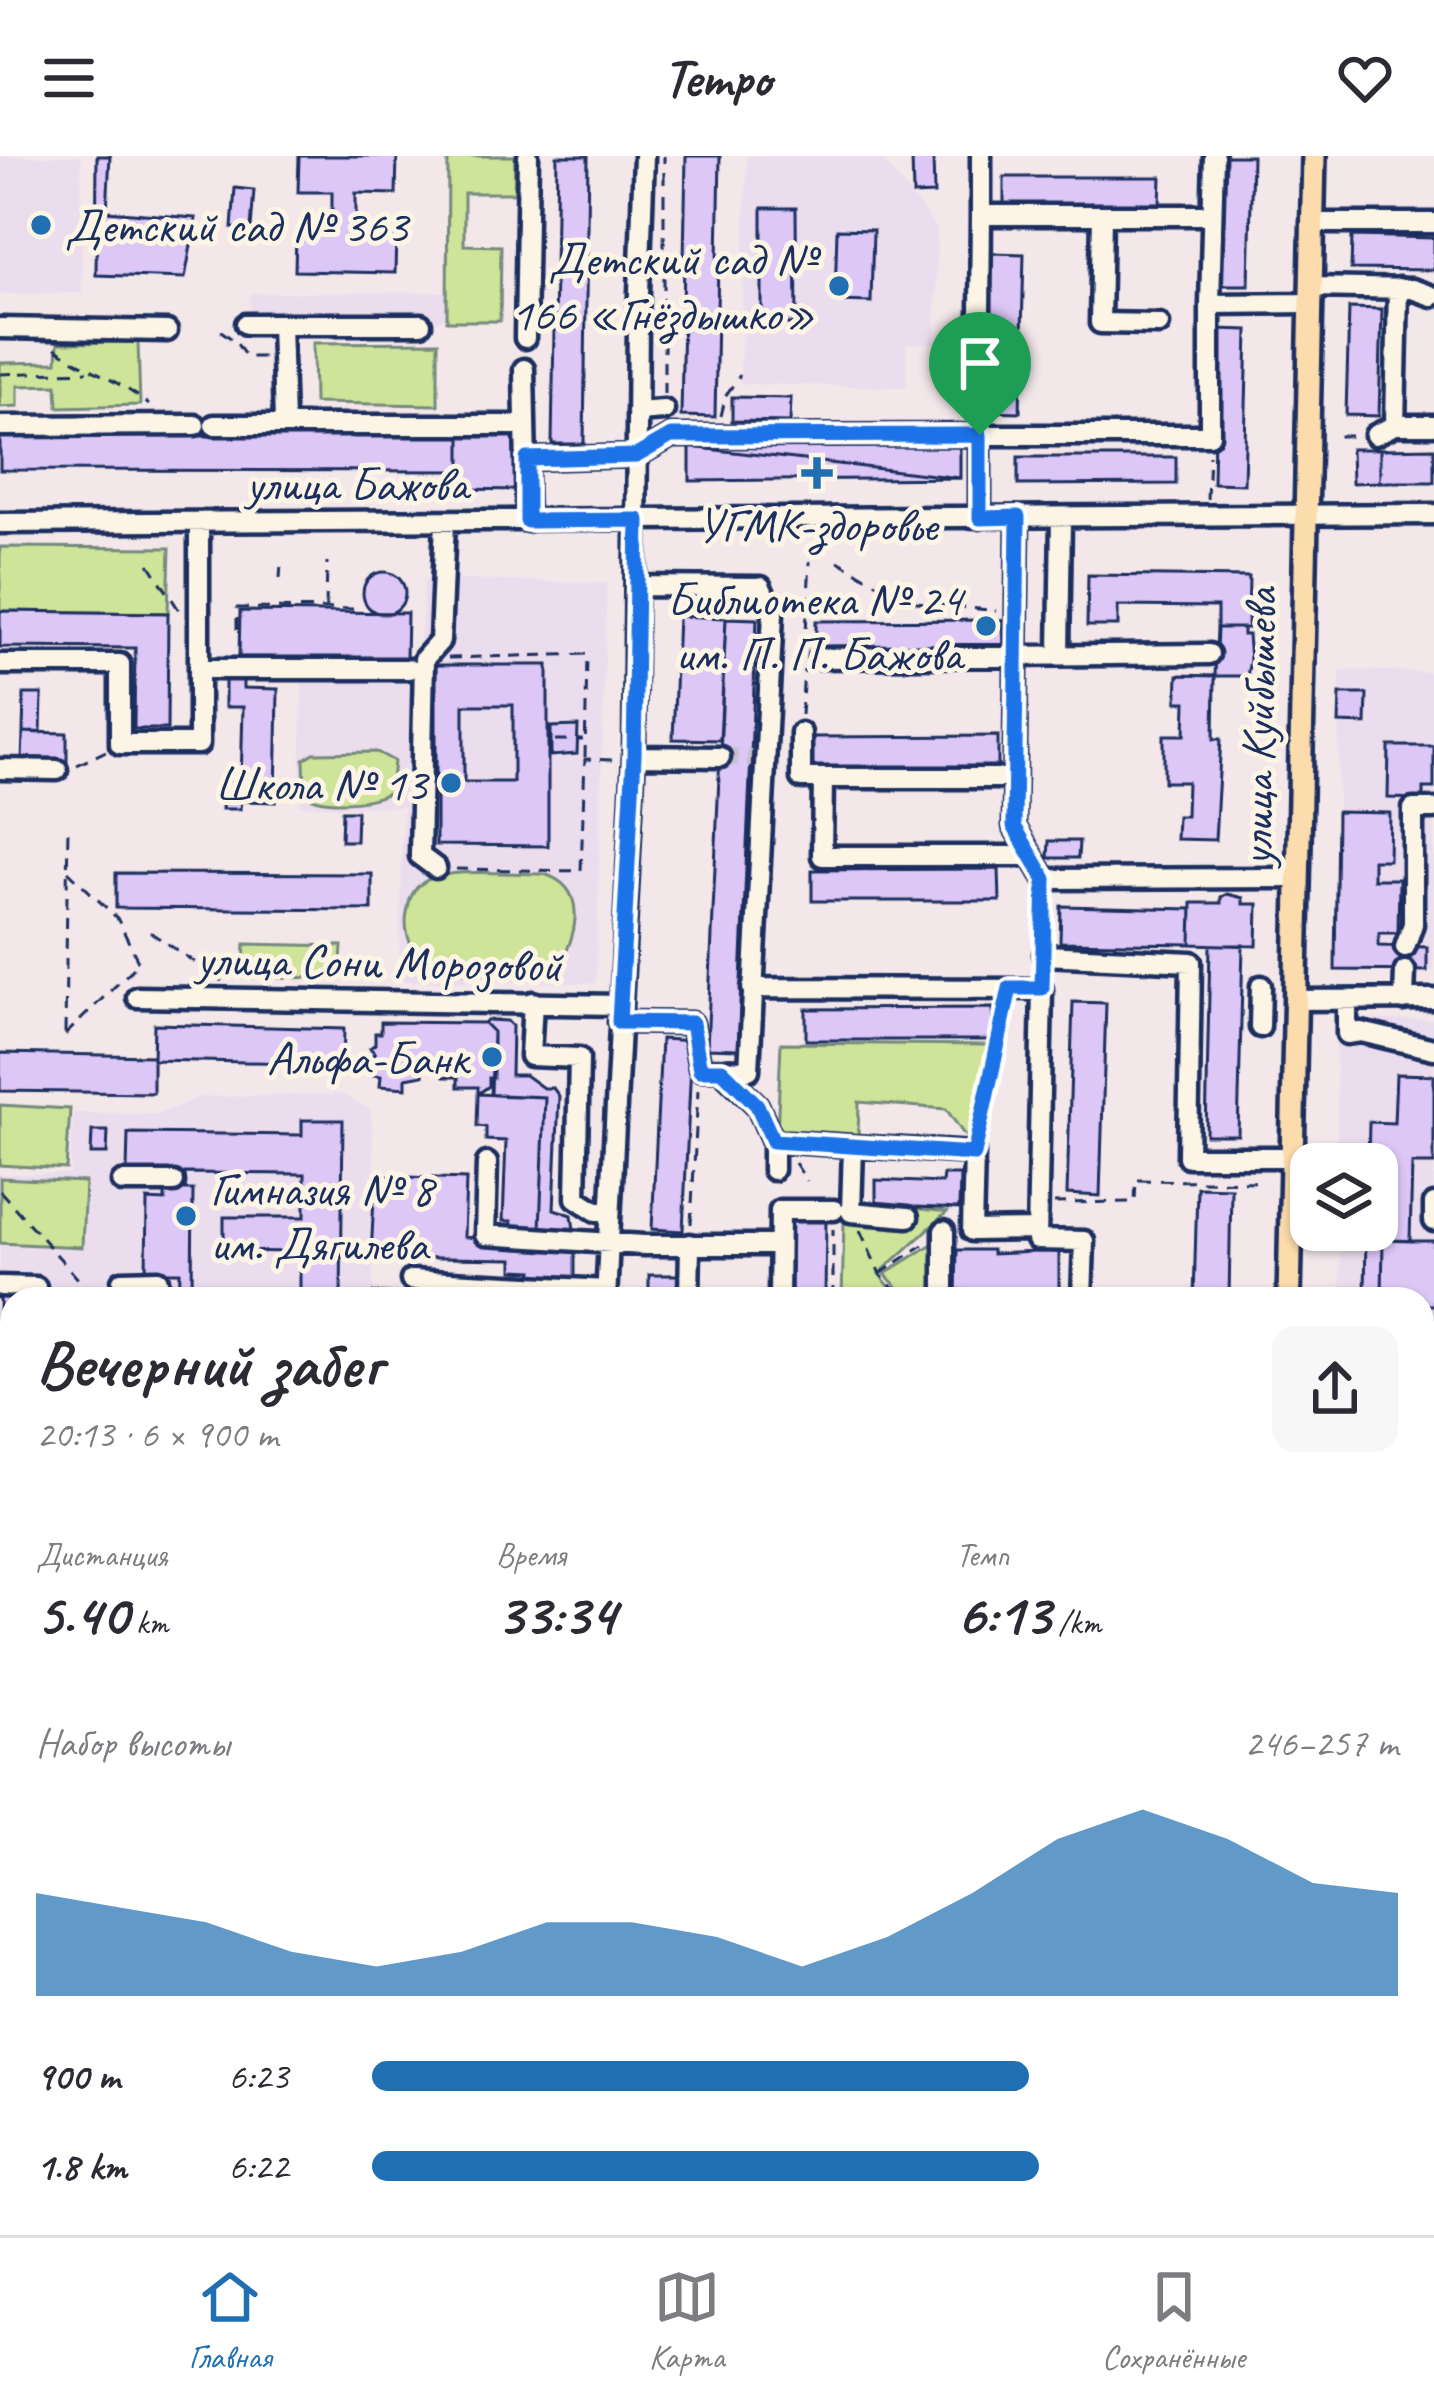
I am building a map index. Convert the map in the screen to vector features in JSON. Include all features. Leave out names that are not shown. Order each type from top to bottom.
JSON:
[{"type":"main road","name":"улица Куйбышева","points":[[1290,1143],[1315,156]]},
{"type":"main road","name":"улица Куйбышева","points":[[1289,1287],[1290,1157]]},
{"type":"street","points":[[525,338],[528,156]]},
{"type":"street","points":[[606,1287],[624,758],[636,586],[644,156]]},
{"type":"street","points":[[979,412],[981,156]]},
{"type":"street","points":[[527,459],[636,456],[671,436],[1210,435],[1214,156]]},
{"type":"street","points":[[981,215],[1212,215]]},
{"type":"street","points":[[1102,215],[1100,323],[1159,324]]},
{"type":"street","points":[[1313,223],[1434,223]]},
{"type":"street","points":[[641,246],[662,244]]},
{"type":"street","points":[[1210,304],[1398,288],[1432,296]]},
{"type":"street","points":[[1395,425],[1398,288]]},
{"type":"street","points":[[638,320],[662,321]]},
{"type":"street","points":[[246,324],[422,324]]},
{"type":"street","points":[[281,324],[284,422]]},
{"type":"street","points":[[0,328],[167,331]]},
{"type":"street","points":[[524,369],[527,521]]},
{"type":"street","points":[[637,412],[664,410]]},
{"type":"street","points":[[0,426],[524,425]]},
{"type":"street","points":[[1376,435],[1395,425],[1434,425]]},
{"type":"street","points":[[980,435],[980,518]]},
{"type":"street","name":"улица Бажова","points":[[0,523],[1434,514]]},
{"type":"street","points":[[1018,517],[1014,826],[1045,879],[1297,878]]},
{"type":"street","points":[[1059,655],[1061,517]]},
{"type":"street","points":[[199,669],[417,664],[440,641],[445,521]]},
{"type":"street","points":[[0,664],[120,664],[120,744],[199,744],[199,522]]},
{"type":"street","points":[[636,586],[761,587],[773,614],[759,758],[749,1070],[700,1070]]},
{"type":"street","points":[[818,658],[1209,654]]},
{"type":"street","points":[[417,664],[420,856],[436,868]]},
{"type":"street","points":[[800,733],[801,778],[1015,778]]},
{"type":"street","points":[[624,758],[720,757]]},
{"type":"street","points":[[0,769],[57,770]]},
{"type":"street","points":[[823,778],[822,856],[1031,856]]},
{"type":"street","points":[[1405,946],[1413,924],[1413,809],[1434,809]]},
{"type":"street","points":[[1044,956],[1191,962],[1189,1157],[1290,1157]]},
{"type":"street","points":[[1404,1000],[1405,971]]},
{"type":"street","points":[[752,988],[1042,988],[1037,1240],[1084,1241],[1082,1287]]},
{"type":"street","points":[[1260,1027],[1261,996],[1295,1003],[1434,999]]},
{"type":"street","name":"улица Сони Морозовой","points":[[137,997],[533,1002],[619,1013],[692,1023],[700,1070]]},
{"type":"street","points":[[1347,1000],[1347,1034],[1361,1032],[1434,1049]]},
{"type":"street","points":[[533,1002],[530,1057],[579,1058],[576,1198],[596,1211],[610,1211]]},
{"type":"street","points":[[722,1070],[757,1105],[773,1141],[773,1170]]},
{"type":"street","points":[[773,1141],[974,1154],[972,1231],[1037,1230]]},
{"type":"street","points":[[843,1211],[853,1146]]},
{"type":"street","points":[[487,1163],[484,1234],[779,1245]]},
{"type":"street","points":[[122,1182],[174,1182]]},
{"type":"street","points":[[1434,1204],[1434,1221]]},
{"type":"street","points":[[778,1287],[780,1210],[908,1217]]},
{"type":"street","points":[[944,1231],[944,1287]]},
{"type":"street","points":[[689,1287],[690,1244]]},
{"type":"street","points":[[122,1281],[158,1280]]},
{"type":"street","points":[[411,1280],[552,1287]]},
{"type":"street","points":[[0,1286],[37,1287]]},
{"type":"path","points":[[664,156],[664,410]]},
{"type":"path","points":[[28,331],[89,371],[130,389],[154,409],[164,425]]},
{"type":"path","points":[[221,331],[236,341],[246,357],[280,358]]},
{"type":"path","points":[[0,374],[89,371]]},
{"type":"path","points":[[717,436],[726,395],[740,375]]},
{"type":"path","points":[[1206,505],[1210,435]]},
{"type":"path","points":[[838,561],[908,601],[1005,612],[1017,623]]},
{"type":"path","points":[[326,609],[327,562]]},
{"type":"path","points":[[280,563],[280,579]]},
{"type":"path","points":[[148,564],[181,613]]},
{"type":"path","points":[[237,630],[237,608],[358,609]]},
{"type":"path","points":[[417,664],[587,654],[581,871],[436,868]]},
{"type":"path","points":[[555,740],[586,740]]},
{"type":"path","points":[[585,759],[624,758]]},
{"type":"path","points":[[68,824],[65,1035],[139,963],[117,918],[68,871]]},
{"type":"path","points":[[1044,956],[1045,879]]},
{"type":"path","points":[[150,932],[248,998]]},
{"type":"path","points":[[974,1154],[1010,988]]},
{"type":"path","points":[[690,1244],[700,1070]]},
{"type":"path","points":[[799,1167],[807,1181]]},
{"type":"path","points":[[1038,1204],[1135,1202],[1136,1180],[1264,1182]]},
{"type":"path","points":[[0,1191],[85,1287]]},
{"type":"path","points":[[843,1211],[892,1287]]},
{"type":"path","points":[[834,1287],[843,1211]]},
{"type":"path","points":[[880,1274],[944,1231]]},
{"type":"shaded area","name":"Детский сад № 363","points":[[0,156],[81,156],[82,293],[0,294]]},
{"type":"shaded area","name":"Детский сад № 166 «Гнёздышко»","points":[[747,156],[880,156],[937,229],[935,343],[907,344],[907,387],[740,384]]},
{"type":"shaded area","points":[[447,292],[447,317],[422,329],[251,329],[250,293]]},
{"type":"shaded area","name":"Школа № 13","points":[[424,579],[607,583],[596,983],[399,981],[403,807],[300,806],[302,681],[418,678]]},
{"type":"shaded area","points":[[1340,670],[1434,672],[1434,971],[1335,970]]},
{"type":"shaded area","points":[[1434,1019],[1434,1287],[1341,1287],[1340,1251],[1398,1251],[1398,1143],[1338,1143],[1335,1021]]},
{"type":"shaded area","name":"Гимназия № 8 им. Дягилева","points":[[340,1094],[371,1110],[373,1287],[46,1287],[46,1279],[0,1276],[0,1174],[70,1174],[73,1113],[159,1114],[199,1097]]},
{"type":"green space","points":[[448,156],[515,156],[514,193],[464,193],[464,245],[501,246],[500,321],[447,321]]},
{"type":"green space","points":[[138,342],[140,405],[58,407],[57,385],[18,386],[18,406],[0,407],[0,363],[57,362],[58,343]]},
{"type":"green space","points":[[438,342],[438,405],[314,403],[313,343]]},
{"type":"green space","points":[[0,547],[170,548],[168,613],[0,611]]},
{"type":"green space","points":[[377,752],[394,761],[391,791],[348,802],[305,794],[304,759],[314,753]]},
{"type":"green space","points":[[449,874],[544,874],[558,880],[573,899],[572,937],[561,963],[516,972],[461,972],[433,967],[415,952],[406,920],[412,895],[424,882]]},
{"type":"green space","points":[[245,944],[342,946],[340,978],[243,977]]},
{"type":"green space","points":[[781,1043],[992,1045],[970,1143],[946,1109],[859,1102],[858,1139],[777,1135]]},
{"type":"green space","points":[[0,1105],[70,1109],[66,1169],[0,1165]]},
{"type":"green space","points":[[0,1178],[85,1182],[82,1247],[0,1243]]},
{"type":"green space","points":[[914,1208],[947,1212],[879,1274],[890,1287],[842,1287],[844,1221],[911,1221]]},
{"type":"green space","points":[[940,1239],[941,1287],[897,1287],[885,1274]]},
{"type":"building","points":[[97,156],[110,156],[107,211],[196,218],[185,278],[96,275]]},
{"type":"building","points":[[299,156],[397,156],[396,194],[356,193],[356,235],[396,235],[395,273],[295,271],[296,234],[332,235],[332,192],[298,192]]},
{"type":"building","points":[[557,156],[588,156],[584,444],[552,444]]},
{"type":"building","points":[[686,156],[720,156],[715,417],[681,416]]},
{"type":"building","points":[[1223,156],[1252,156],[1249,285],[1220,285]]},
{"type":"building","points":[[933,157],[934,194],[913,195],[912,158]]},
{"type":"building","points":[[1004,177],[1161,177],[1160,204],[1004,204]]},
{"type":"building","points":[[235,188],[254,190],[251,229],[232,228]]},
{"type":"building","points":[[762,208],[796,208],[797,324],[762,324]]},
{"type":"building","points":[[837,229],[873,230],[871,302],[835,301]]},
{"type":"building","points":[[1352,236],[1434,238],[1434,270],[1351,269]]},
{"type":"building","points":[[992,253],[1024,254],[1020,412],[987,411]]},
{"type":"building","points":[[1349,308],[1382,309],[1379,416],[1346,415]]},
{"type":"building","points":[[1216,329],[1248,330],[1244,484],[1213,483]]},
{"type":"building","points":[[732,397],[791,398],[790,422],[732,421]]},
{"type":"building","points":[[0,436],[461,436],[461,471],[0,470]]},
{"type":"building","points":[[461,436],[517,436],[517,490],[461,489]]},
{"type":"building","points":[[937,445],[960,445],[960,478],[690,447]]},
{"type":"building","points":[[690,447],[960,478],[690,481]]},
{"type":"building","points":[[1434,448],[1434,482],[1380,482],[1380,449]]},
{"type":"building","points":[[1351,449],[1380,449],[1380,482],[1352,483]]},
{"type":"building","points":[[1018,457],[1176,457],[1176,484],[1018,485]]},
{"type":"building","points":[[384,572],[399,578],[405,593],[399,608],[384,614],[369,608],[363,593],[369,578]]},
{"type":"building","points":[[1088,575],[1249,577],[1248,628],[1217,628],[1217,607],[1118,606],[1118,626],[1087,626]]},
{"type":"building","points":[[0,611],[168,613],[167,729],[134,729],[135,648],[0,647]]},
{"type":"building","points":[[240,611],[407,613],[406,659],[239,657]]},
{"type":"building","points":[[678,616],[726,618],[720,740],[673,739]]},
{"type":"building","points":[[726,618],[757,619],[738,1049],[707,1048]]},
{"type":"building","points":[[1003,620],[1004,652],[816,653],[816,621]]},
{"type":"building","points":[[1217,628],[1243,628],[1243,635],[1248,635],[1247,676],[1215,676]]},
{"type":"building","points":[[436,665],[548,665],[548,846],[436,845]],"holes":[[[464,705],[513,705],[513,782],[464,782]]]},
{"type":"building","points":[[1178,675],[1215,676],[1214,739],[1221,739],[1215,840],[1176,839],[1177,816],[1186,816],[1187,782],[1164,782],[1164,735],[1185,735],[1186,702],[1177,702]]},
{"type":"building","points":[[225,679],[243,680],[243,688],[278,689],[276,802],[241,801],[240,809],[222,809],[223,782],[241,782],[243,707],[225,707]]},
{"type":"building","points":[[24,694],[42,694],[41,733],[23,732]]},
{"type":"building","points":[[1340,694],[1367,694],[1366,724],[1339,723]]},
{"type":"building","points":[[578,726],[577,754],[551,756],[551,727]]},
{"type":"building","points":[[23,732],[67,733],[67,762],[22,761]]},
{"type":"building","points":[[998,736],[998,768],[810,768],[810,737]]},
{"type":"building","points":[[1389,746],[1434,746],[1434,788],[1423,788],[1423,799],[1388,798]]},
{"type":"building","points":[[342,811],[357,811],[356,841],[341,841]]},
{"type":"building","points":[[1337,812],[1390,813],[1389,860],[1373,860],[1373,879],[1399,879],[1398,933],[1379,933],[1379,946],[1427,947],[1427,971],[1335,970]]},
{"type":"building","points":[[1049,841],[1079,841],[1078,858],[1048,858]]},
{"type":"building","points":[[999,869],[1000,901],[812,901],[812,870]]},
{"type":"building","points":[[116,873],[372,874],[372,910],[116,908]]},
{"type":"building","points":[[1227,894],[1243,898],[1243,904],[1258,904],[1257,946],[1191,944],[1192,903],[1221,903]]},
{"type":"building","points":[[1061,906],[1192,909],[1191,944],[1060,942]]},
{"type":"building","points":[[1210,945],[1243,945],[1238,1135],[1206,1135]]},
{"type":"building","points":[[1073,1002],[1106,1003],[1100,1196],[1067,1194]]},
{"type":"building","points":[[993,1008],[994,1040],[806,1040],[806,1009]]},
{"type":"building","points":[[507,1021],[512,1026],[511,1075],[525,1075],[543,1088],[553,1088],[559,1096],[554,1209],[572,1215],[574,1230],[540,1230],[545,1097],[491,1095],[493,1032],[484,1023]]},
{"type":"building","points":[[381,1022],[484,1023],[493,1032],[489,1086],[478,1094],[478,1087],[458,1087],[458,1077],[444,1077],[439,1066],[424,1065],[423,1075],[406,1078],[406,1088],[380,1086],[381,1076],[373,1075],[369,1058],[375,1053],[370,1048],[375,1033],[381,1033]]},
{"type":"building","points":[[154,1024],[344,1029],[343,1064],[153,1060]]},
{"type":"building","points":[[661,1039],[692,1041],[683,1231],[652,1229]]},
{"type":"building","points":[[0,1053],[153,1056],[153,1093],[0,1091]]},
{"type":"building","points":[[1396,1074],[1434,1075],[1434,1164],[1412,1164],[1410,1241],[1398,1241],[1398,1143],[1368,1143],[1369,1122],[1394,1123]]},
{"type":"building","points":[[478,1094],[545,1097],[540,1230],[511,1229],[511,1221],[503,1221],[506,1141],[486,1140],[486,1127],[477,1126]]},
{"type":"building","points":[[302,1120],[343,1120],[341,1287],[300,1287],[300,1252],[224,1251],[224,1217],[305,1217],[305,1174],[185,1173],[185,1190],[193,1190],[192,1287],[179,1287],[180,1272],[146,1272],[147,1200],[165,1201],[165,1189],[174,1189],[174,1171],[127,1171],[128,1133],[302,1135]]},
{"type":"building","points":[[92,1131],[108,1131],[107,1154],[91,1154]]},
{"type":"building","points":[[943,1175],[960,1175],[959,1209],[876,1205],[876,1180],[942,1183]]},
{"type":"building","points":[[375,1176],[466,1179],[464,1237],[575,1248],[575,1278],[532,1277],[533,1271],[513,1270],[513,1259],[371,1257]]},
{"type":"building","points":[[1197,1187],[1231,1188],[1229,1287],[1194,1287]]},
{"type":"building","points":[[791,1217],[826,1217],[825,1287],[791,1287]]},
{"type":"building","points":[[1398,1240],[1434,1241],[1434,1287],[1382,1287],[1383,1251],[1398,1251]]},
{"type":"building","points":[[957,1250],[992,1250],[992,1254],[1059,1251],[1059,1287],[956,1287]]},
{"type":"building","points":[[1366,1251],[1383,1251],[1382,1287],[1365,1287]]},
{"type":"building","points":[[649,1275],[686,1275],[686,1287],[649,1287]]},
{"type":"tunnel","points":[[720,757],[751,758]]},
{"type":"place","name":"Детский сад № 363","points":[[41,225]]},
{"type":"place","name":"Детский сад № 166 «Гнёздышко»","points":[[839,286]]},
{"type":"place","name":"УГМК-здоровье","points":[[817,473]]},
{"type":"place","name":"Библиотека № 24 им. П. П. Бажова","points":[[986,626]]},
{"type":"place","name":"Школа № 13","points":[[451,783]]},
{"type":"place","name":"Альфа-Банк","points":[[492,1057]]},
{"type":"place","name":"Гимназия № 8 им. Дягилева","points":[[186,1216]]},
{"type":"route","points":[[980,435],[980,518],[1018,517],[1014,826],[1045,879],[1042,988],[1010,988],[974,1154],[773,1141],[757,1105],[722,1070],[700,1070],[692,1023],[619,1022],[634,756],[638,520],[527,521],[527,459],[636,456],[671,436],[980,435]]}]
